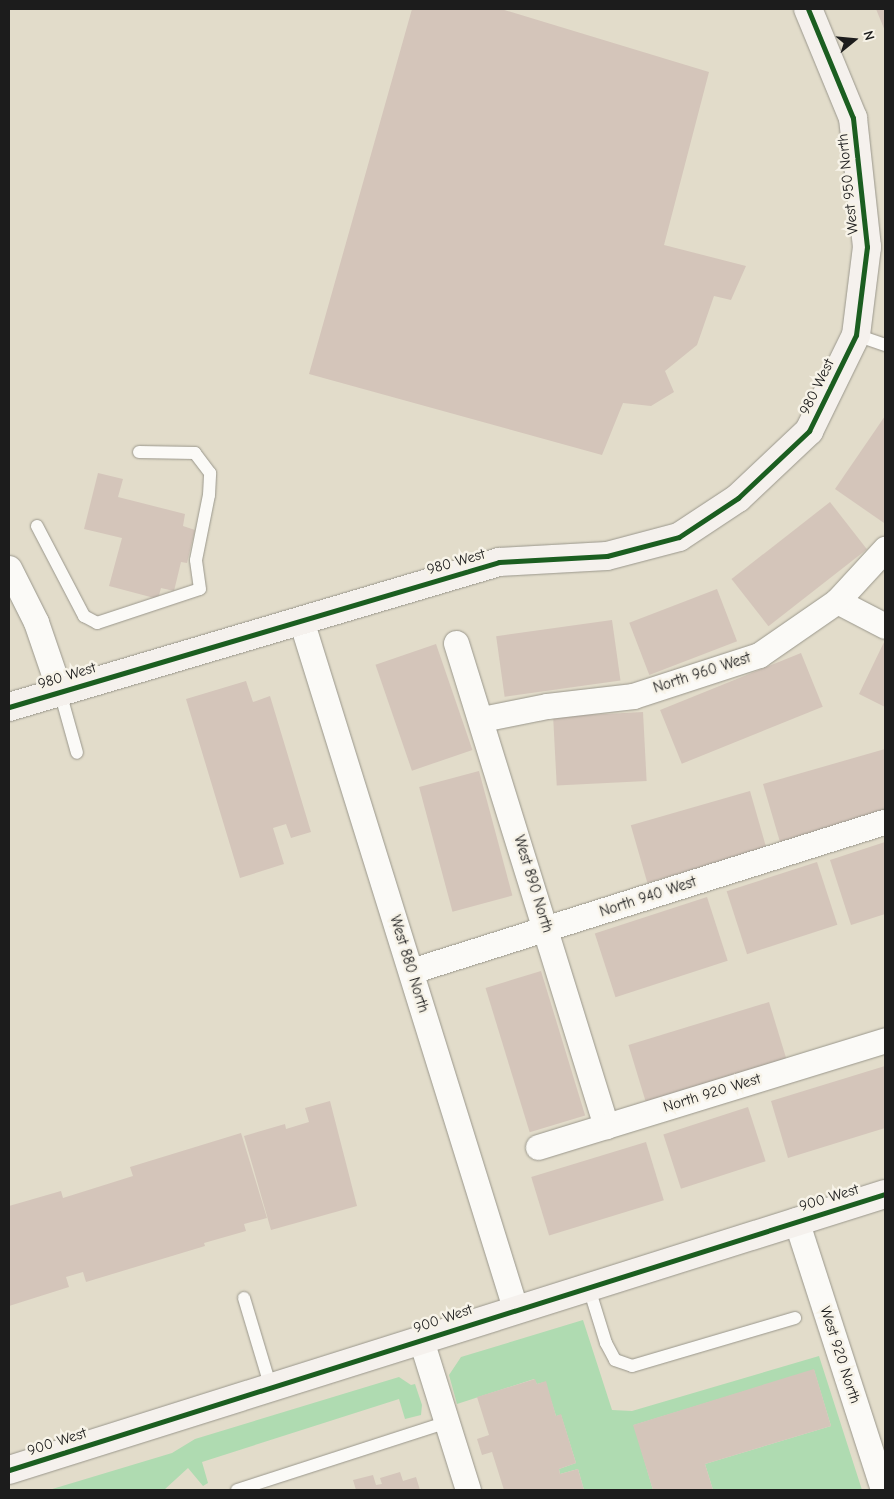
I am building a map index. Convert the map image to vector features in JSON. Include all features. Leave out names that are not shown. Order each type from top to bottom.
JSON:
[{"type":"street","name":"West 950 North","points":[[808,9],[853,118],[867,247],[856,335]]},
{"type":"street","name":"980 West","points":[[9,707],[499,562],[608,556],[679,537],[738,498],[809,432],[856,335]]},
{"type":"street","name":"North 960 West","points":[[482,719],[547,706],[633,696],[759,654],[837,601],[885,549]]},
{"type":"street","points":[[12,582],[36,622],[60,692]]},
{"type":"street","points":[[837,601],[885,626]]},
{"type":"street","name":"West 880 North","points":[[301,620],[514,1308]]},
{"type":"street","name":"West 890 North","points":[[456,643],[548,929],[606,1126]]},
{"type":"street","name":"North 940 West","points":[[411,971],[885,822]]},
{"type":"street","name":"North 920 West","points":[[538,1147],[885,1040]]},
{"type":"street","name":"900 West","points":[[9,1470],[420,1340],[514,1308],[885,1194]]},
{"type":"street","name":"West 920 North","points":[[796,1220],[883,1490]]},
{"type":"street","points":[[420,1340],[468,1490]]},
{"type":"lane","points":[[856,335],[885,345]]},
{"type":"lane","points":[[37,526],[84,616],[97,623],[200,589],[196,560],[209,496],[210,473],[195,453],[139,452]]},
{"type":"lane","points":[[60,692],[77,754]]},
{"type":"lane","points":[[588,1286],[606,1343],[615,1360],[632,1366],[795,1318]]},
{"type":"lane","points":[[244,1298],[270,1388]]},
{"type":"lane","points":[[237,1490],[446,1422]]},
{"type":"green space","points":[[583,1320],[612,1410],[632,1411],[819,1356],[862,1490],[713,1490],[705,1464],[831,1426],[814,1370],[634,1425],[653,1490],[584,1490],[578,1469],[560,1474],[559,1469],[576,1463],[561,1415],[556,1416],[545,1382],[537,1384],[534,1379],[457,1404],[449,1375],[461,1357]]},
{"type":"green space","points":[[399,1377],[411,1385],[415,1384],[422,1405],[421,1415],[405,1419],[399,1399],[202,1462],[208,1483],[203,1486],[188,1468],[164,1490],[49,1490],[172,1453],[195,1439]]},
{"type":"building","points":[[412,9],[501,9],[709,72],[664,245],[746,266],[731,300],[714,296],[697,345],[665,371],[674,392],[651,406],[623,403],[602,455],[309,374]]},
{"type":"building","points":[[876,9],[885,9],[885,31]]},
{"type":"building","points":[[885,416],[885,520],[884,523],[835,489]]},
{"type":"building","points":[[98,473],[123,479],[118,497],[185,514],[183,526],[195,530],[187,563],[181,562],[174,591],[161,588],[158,599],[109,586],[122,538],[84,529]]},
{"type":"building","points":[[830,502],[867,549],[768,626],[731,579]]},
{"type":"building","points":[[717,589],[737,641],[649,675],[629,623]]},
{"type":"building","points":[[612,620],[620,680],[505,697],[496,636]]},
{"type":"building","points":[[885,640],[885,707],[859,694]]},
{"type":"building","points":[[436,644],[472,750],[412,771],[375,665]]},
{"type":"building","points":[[801,653],[823,707],[682,764],[660,710]]},
{"type":"building","points":[[246,681],[253,702],[270,696],[311,832],[291,838],[286,824],[273,828],[284,864],[240,878],[186,699]]},
{"type":"building","points":[[643,712],[647,781],[557,786],[553,717]]},
{"type":"building","points":[[885,749],[885,812],[780,842],[763,784]]},
{"type":"building","points":[[479,771],[512,896],[453,912],[419,787]]},
{"type":"building","points":[[750,791],[767,849],[647,883],[631,825]]},
{"type":"building","points":[[885,842],[885,914],[851,925],[830,860]]},
{"type":"building","points":[[817,862],[837,925],[747,954],[727,891]]},
{"type":"building","points":[[707,897],[728,961],[615,997],[595,933]]},
{"type":"building","points":[[541,971],[585,1115],[530,1132],[486,988]]},
{"type":"building","points":[[769,1002],[786,1058],[646,1101],[628,1045]]},
{"type":"building","points":[[885,1066],[885,1128],[788,1158],[771,1101]]},
{"type":"building","points":[[330,1101],[357,1206],[271,1230],[244,1136],[285,1124],[286,1129],[309,1122],[305,1108]]},
{"type":"building","points":[[748,1107],[766,1161],[681,1189],[663,1135]]},
{"type":"building","points":[[241,1133],[267,1218],[244,1224],[246,1231],[204,1243],[205,1246],[86,1282],[83,1272],[66,1277],[69,1287],[9,1306],[9,1206],[61,1191],[63,1198],[133,1176],[130,1167]]},
{"type":"building","points":[[646,1142],[664,1200],[549,1235],[531,1177]]},
{"type":"building","points":[[814,1369],[831,1426],[705,1464],[713,1490],[653,1490],[633,1425]]},
{"type":"building","points":[[535,1379],[537,1384],[546,1381],[556,1416],[561,1414],[576,1463],[559,1469],[560,1474],[578,1469],[584,1490],[504,1490],[492,1452],[482,1455],[477,1439],[489,1435],[477,1397]]},
{"type":"building","points":[[400,1472],[403,1481],[416,1477],[420,1490],[356,1490],[353,1480],[373,1475],[376,1485],[382,1484],[380,1478]]},
{"type":"cycle path","points":[[9,707],[499,562],[607,556],[679,537],[738,498],[809,431],[856,335],[867,247],[853,118],[808,9]]},
{"type":"cycle path","points":[[9,1470],[885,1194]]}]
